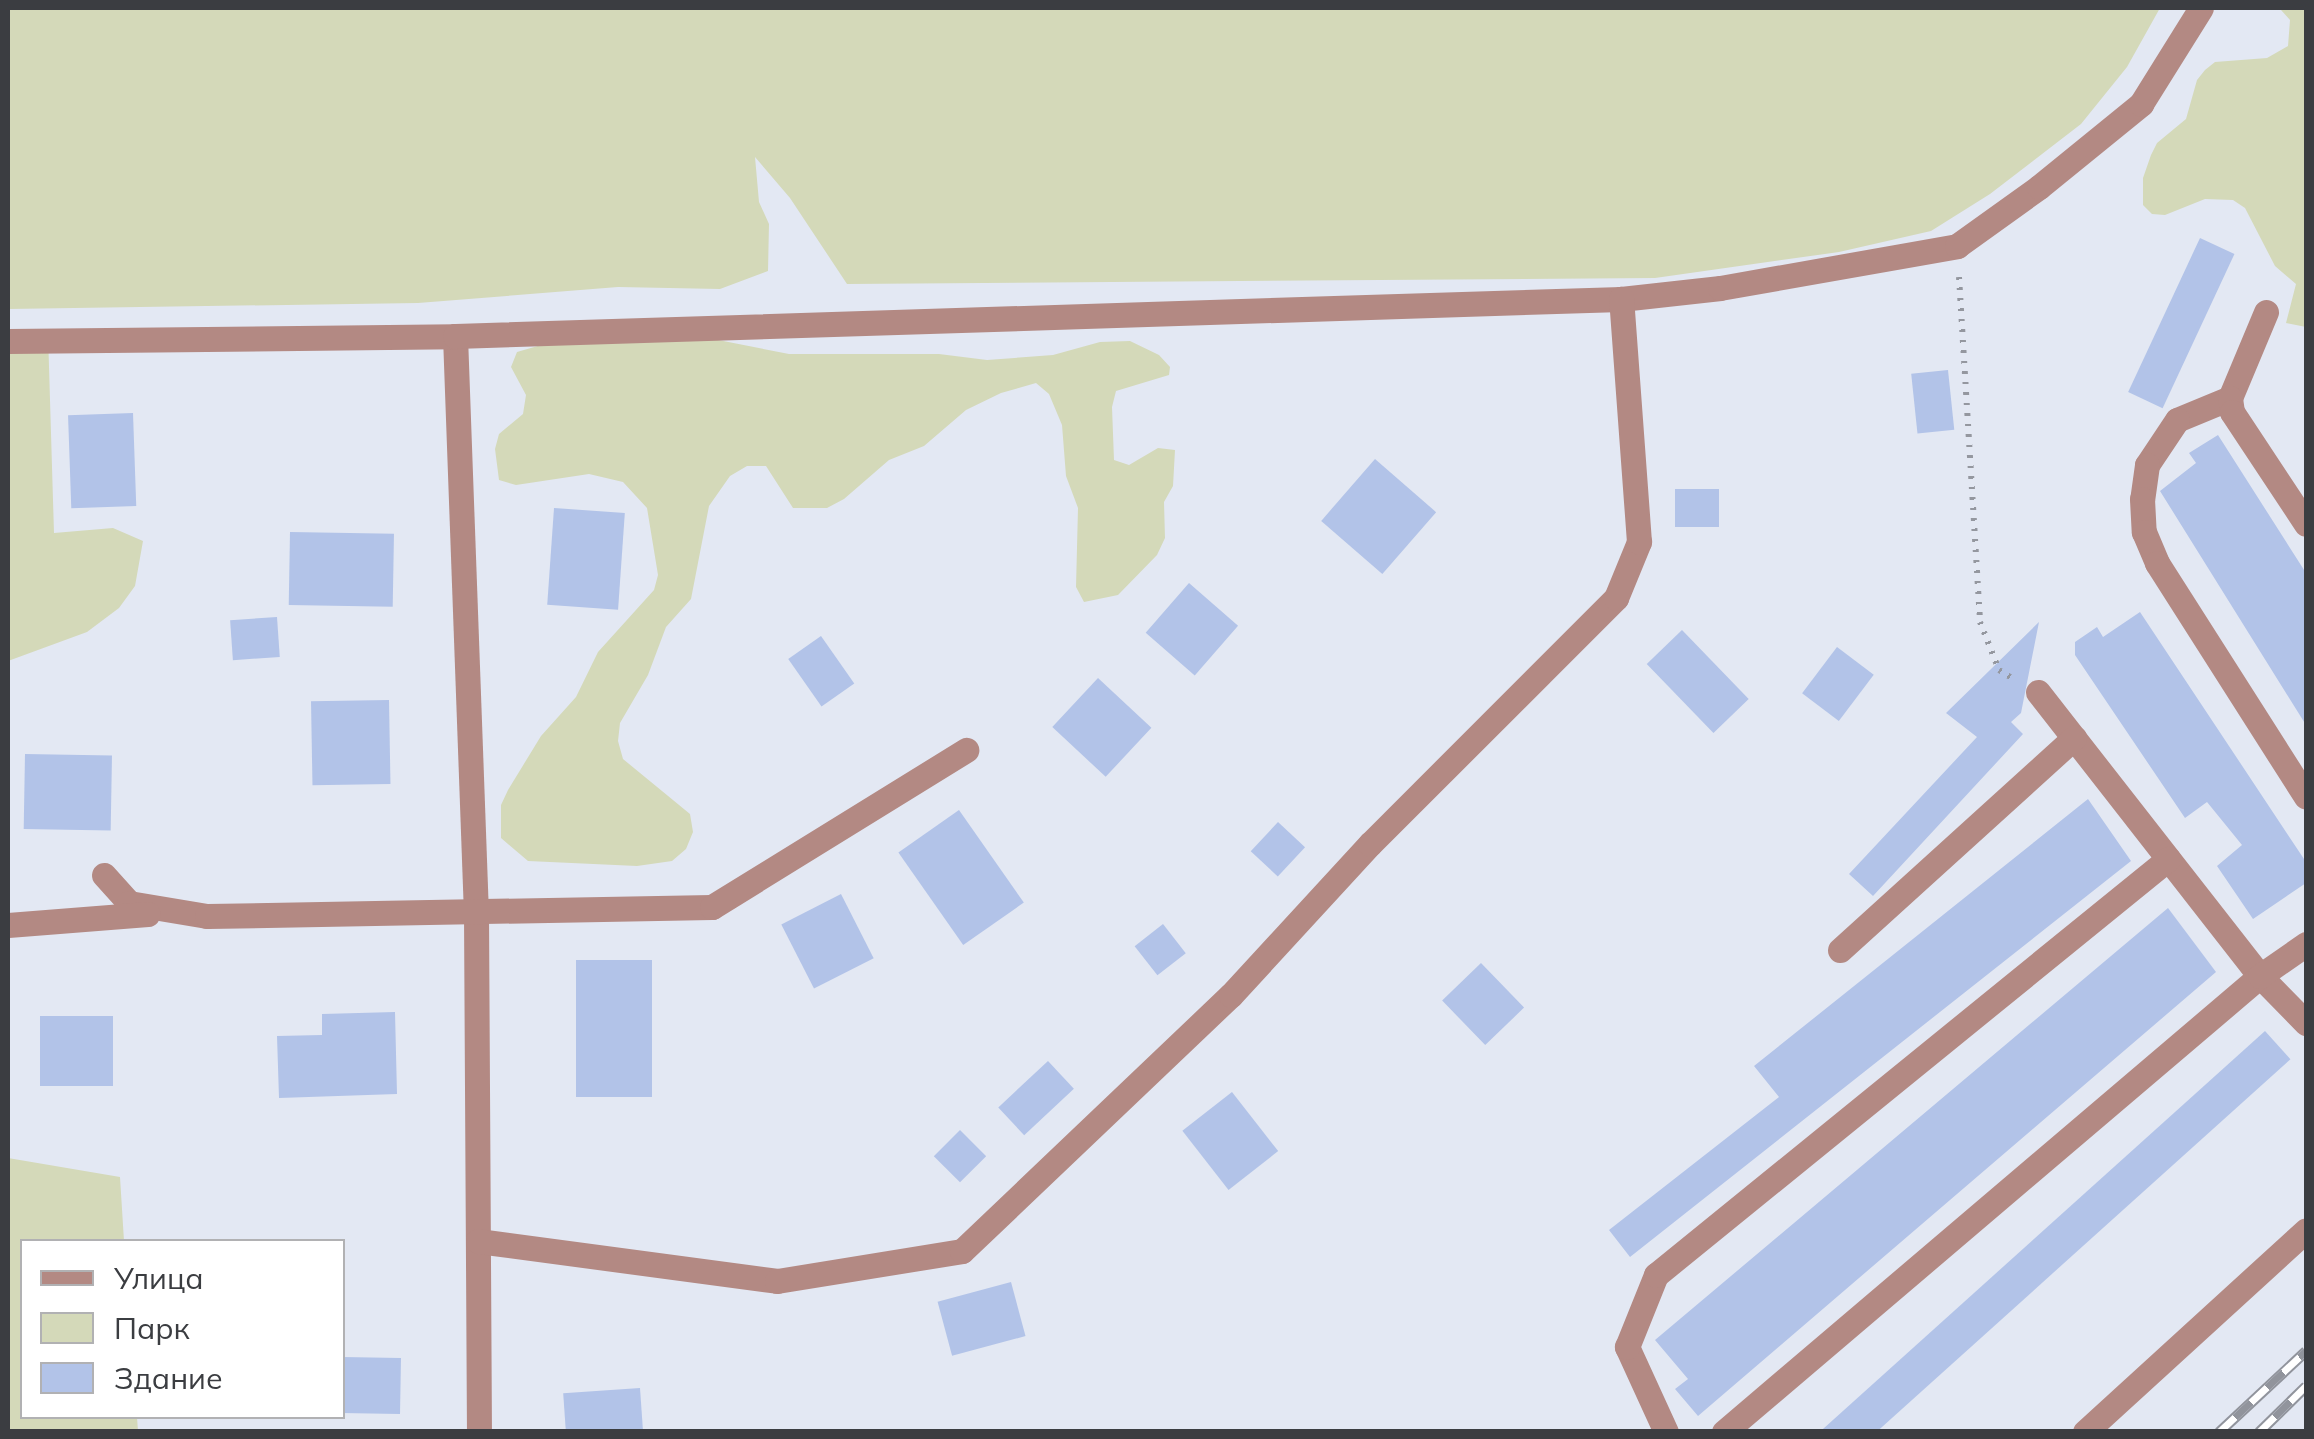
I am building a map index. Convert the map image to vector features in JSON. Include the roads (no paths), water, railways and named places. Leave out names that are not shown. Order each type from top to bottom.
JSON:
[{"type":"street","points":[[8,342],[455,336],[1621,299],[1720,288],[1957,246],[2039,187],[2140,104],[2201,8]]},
{"type":"street","points":[[478,1241],[777,1281],[962,1251],[1231,995],[1370,844],[1616,598],[1639,542],[1621,299]]},
{"type":"street","points":[[2266,312],[2230,398],[2232,412],[2306,524]]},
{"type":"street","points":[[455,336],[476,914],[479,1432]]},
{"type":"street","points":[[2230,398],[2177,420],[2148,465],[2142,499],[2144,532],[2157,563],[2306,796]]},
{"type":"street","points":[[2038,692],[2260,976],[2306,1023]]},
{"type":"street","points":[[1840,950],[2074,738]]},
{"type":"street","points":[[8,926],[168,912],[476,914],[712,907],[966,750]]},
{"type":"street","points":[[1666,1432],[1627,1348],[1656,1275],[2168,859]]},
{"type":"street","points":[[104,876],[128,903],[168,912]]},
{"type":"street","points":[[1724,1432],[2260,976],[2306,944]]},
{"type":"street","points":[[2084,1432],[2306,1230]]},
{"type":"railway","points":[[2219,1432],[2306,1351]]},
{"type":"railway","points":[[2259,1432],[2306,1386]]}]
